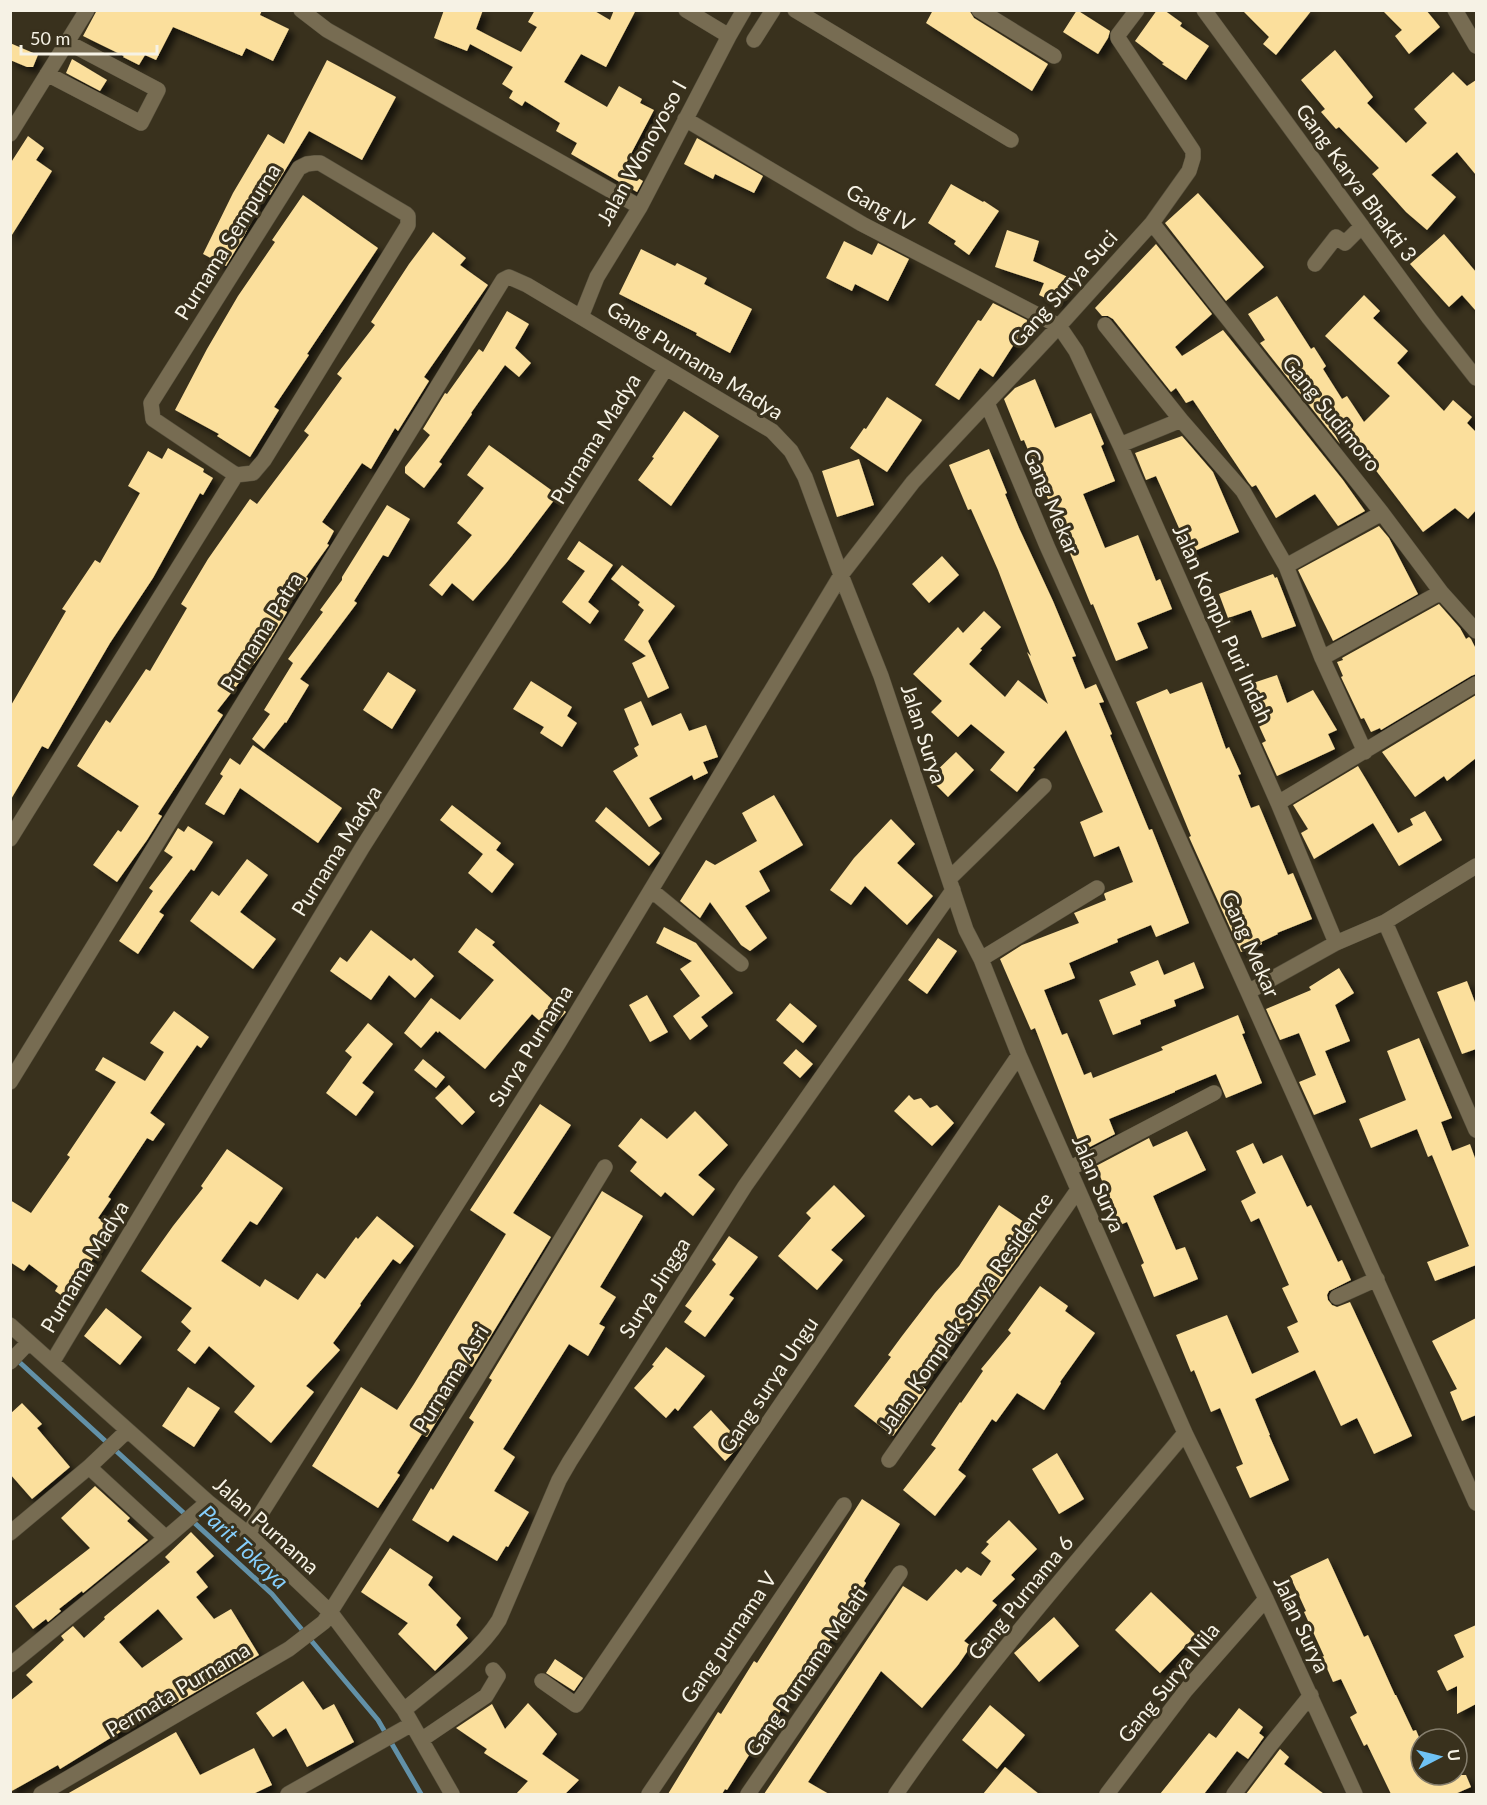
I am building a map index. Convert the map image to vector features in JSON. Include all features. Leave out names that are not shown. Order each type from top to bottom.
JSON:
[{"type":"street","points":[[10,134],[87,10]]},
{"type":"street","points":[[301,10],[327,30],[640,207]]},
{"type":"street","points":[[686,10],[729,36]]},
{"type":"street","name":"Jalan Wonoyoso I","points":[[581,317],[597,277],[640,207],[744,10]]},
{"type":"street","points":[[754,40],[773,10]]},
{"type":"street","points":[[795,10],[1011,140]]},
{"type":"street","points":[[979,10],[1053,56]]},
{"type":"street","name":"Gang Surya Suci","points":[[841,575],[913,482],[1152,224],[1189,171],[1194,154],[1118,38],[1137,10]]},
{"type":"street","name":"Gang Karya Bhakti 3","points":[[1204,10],[1429,318],[1476,378]]},
{"type":"street","points":[[1455,10],[1476,46]]},
{"type":"street","points":[[47,74],[141,123],[158,90],[67,42]]},
{"type":"street","name":"Gang IV","points":[[685,119],[862,224],[1059,326]]},
{"type":"street","name":"Purnama Sempurna","points":[[320,163],[406,214],[408,225],[264,460],[253,473],[236,475],[153,419],[151,403],[299,168],[307,164],[320,163]]},
{"type":"street","name":"Gang Sudimoro","points":[[1152,224],[1382,513],[1441,592],[1476,631]]},
{"type":"street","points":[[1315,264],[1336,237],[1345,243],[1362,226]]},
{"type":"street","name":"Purnama Patra","points":[[10,1082],[503,280],[509,277],[527,285],[581,317]]},
{"type":"street","name":"Gang Purnama Madya","points":[[581,317],[772,431],[791,451],[805,477],[841,575]]},
{"type":"street","points":[[1105,325],[1181,420],[1243,491],[1286,566],[1322,658],[1365,752]]},
{"type":"street","name":"Jalan Kompl. Puri Indah","points":[[1059,326],[1076,351],[1120,445],[1278,803],[1336,943]]},
{"type":"street","name":"Purnama Madya","points":[[53,1361],[362,848],[666,368]]},
{"type":"street","name":"Gang Mekar","points":[[987,404],[1047,546],[1476,1503]]},
{"type":"street","points":[[1120,445],[1181,420]]},
{"type":"street","points":[[10,838],[236,475]]},
{"type":"street","points":[[1286,566],[1382,513]]},
{"type":"street","name":"Jalan Surya","points":[[841,575],[881,676],[966,930],[981,959],[1019,1056],[1185,1433],[1311,1695],[1354,1794]]},
{"type":"street","name":"Surya Purnama","points":[[248,1534],[558,1044],[841,575]]},
{"type":"street","points":[[1322,658],[1441,592]]},
{"type":"street","points":[[1278,803],[1476,684]]},
{"type":"street","name":"Surya Jingga","points":[[404,1710],[437,1683],[490,1633],[499,1620],[559,1480],[745,1186],[951,885],[1044,786]]},
{"type":"street","points":[[1248,992],[1336,943],[1385,922],[1476,866]]},
{"type":"street","points":[[981,959],[1097,888]]},
{"type":"street","points":[[651,890],[741,964]]},
{"type":"street","points":[[1385,922],[1476,1130]]},
{"type":"street","name":"Gang surya Ungu","points":[[542,1681],[576,1705],[1019,1056]]},
{"type":"street","points":[[1069,1169],[1214,1093]]},
{"type":"street","name":"Purnama Asri","points":[[327,1617],[606,1167]]},
{"type":"street","name":"Jalan Komplek Surya Residence","points":[[889,1460],[1077,1191]]},
{"type":"street","points":[[1337,1297],[1377,1279]]},
{"type":"street","name":"Jalan Purnama","points":[[10,1325],[20,1352],[53,1361],[127,1431],[248,1534],[327,1617],[404,1710],[452,1794]]},
{"type":"street","points":[[10,1533],[93,1464],[127,1431]]},
{"type":"street","name":"Gang Purnama 6","points":[[896,1794],[1014,1636],[1185,1433]]},
{"type":"street","points":[[93,1464],[171,1534]]},
{"type":"street","points":[[10,1665],[208,1502]]},
{"type":"street","name":"Gang purnama V","points":[[649,1794],[844,1505]]},
{"type":"street","name":"Gang Purnama Melati","points":[[748,1794],[900,1573]]},
{"type":"street","name":"Gang Surya Nila","points":[[1107,1794],[1186,1690],[1266,1599]]},
{"type":"street","name":"Permata Purnama","points":[[41,1794],[289,1649],[327,1617]]},
{"type":"street","points":[[421,1740],[486,1696],[498,1676],[493,1670]]},
{"type":"street","points":[[1234,1794],[1311,1695]]},
{"type":"street","points":[[288,1794],[411,1725]]},
{"type":"building","points":[[97,10],[262,10],[260,15],[289,29],[273,61],[246,48],[242,56],[173,27],[156,60],[145,55],[139,65],[83,36]]},
{"type":"building","points":[[444,10],[483,10],[476,29],[521,52],[537,27],[528,22],[535,10],[593,10],[610,20],[614,10],[636,10],[606,67],[581,54],[564,82],[607,107],[619,86],[642,99],[640,103],[654,110],[623,169],[643,181],[637,192],[571,154],[577,143],[556,131],[560,123],[525,101],[522,106],[509,98],[513,91],[502,84],[513,67],[470,44],[467,51],[434,38]]},
{"type":"building","points":[[933,10],[969,10],[974,18],[1048,64],[1032,91],[926,23]]},
{"type":"building","points":[[1077,10],[1110,31],[1098,54],[1063,32]]},
{"type":"building","points":[[1157,10],[1164,10],[1182,23],[1180,26],[1209,46],[1186,80],[1162,64],[1164,63],[1135,41]]},
{"type":"building","points":[[1242,10],[1312,10],[1276,55],[1263,44],[1269,37]]},
{"type":"building","points":[[1382,10],[1426,10],[1440,27],[1409,54],[1395,36],[1402,30]]},
{"type":"building","points":[[10,43],[38,55],[33,67],[10,60]]},
{"type":"building","points":[[1335,50],[1373,97],[1367,103],[1406,143],[1427,123],[1414,109],[1453,72],[1467,86],[1476,80],[1476,175],[1457,152],[1431,175],[1456,197],[1427,230],[1406,212],[1372,174],[1379,168],[1339,127],[1336,129],[1321,112],[1325,109],[1301,80]]},
{"type":"building","points":[[72,59],[107,80],[100,91],[66,73]]},
{"type":"building","points":[[327,60],[396,97],[362,160],[309,131],[270,195],[266,193],[226,266],[203,254],[233,193],[268,134],[284,144]]},
{"type":"building","points":[[28,136],[44,148],[36,160],[52,171],[10,238],[10,164]]},
{"type":"building","points":[[697,138],[763,176],[754,193],[715,174],[713,179],[684,164]]},
{"type":"building","points":[[951,184],[999,211],[969,255],[954,244],[956,241],[928,223]]},
{"type":"building","points":[[1198,193],[1264,267],[1226,301],[1165,223]]},
{"type":"building","points":[[303,195],[378,248],[274,407],[279,410],[250,457],[217,436],[219,434],[175,410],[238,296],[275,242],[272,240]]},
{"type":"building","points":[[1007,230],[1039,241],[1033,261],[1070,278],[1058,304],[1039,295],[1044,283],[995,267]]},
{"type":"building","points":[[433,232],[466,258],[460,265],[488,285],[424,377],[429,381],[398,431],[395,428],[371,469],[362,463],[322,522],[334,531],[327,544],[329,545],[306,577],[307,581],[283,610],[287,612],[263,652],[217,711],[223,715],[158,814],[162,816],[147,840],[117,882],[93,865],[118,830],[121,832],[139,806],[77,766],[106,720],[110,723],[146,669],[150,671],[187,608],[181,604],[208,559],[250,499],[257,504],[309,435],[304,431],[342,378],[337,374],[375,325],[371,322]]},
{"type":"building","points":[[1444,234],[1476,272],[1476,311],[1462,295],[1449,307],[1410,264]]},
{"type":"building","points":[[844,241],[872,255],[878,243],[909,259],[888,301],[855,284],[852,291],[826,278]]},
{"type":"building","points":[[1156,244],[1212,314],[1175,347],[1182,356],[1223,330],[1343,480],[1365,511],[1338,526],[1315,494],[1276,518],[1256,485],[1252,487],[1248,482],[1193,400],[1186,403],[1176,388],[1171,392],[1113,319],[1102,316],[1095,308]]},
{"type":"building","points":[[641,249],[675,266],[677,263],[707,278],[704,284],[752,309],[730,353],[696,335],[697,333],[619,294]]},
{"type":"building","points":[[1364,295],[1380,311],[1373,318],[1408,351],[1397,363],[1444,411],[1453,400],[1472,417],[1467,423],[1476,432],[1476,510],[1468,519],[1455,508],[1423,532],[1345,430],[1336,436],[1340,444],[1260,343],[1265,340],[1248,314],[1277,296],[1311,349],[1314,347],[1326,366],[1323,369],[1342,399],[1347,396],[1364,422],[1390,396],[1325,336]]},
{"type":"building","points":[[993,303],[1029,321],[993,377],[980,368],[959,400],[935,385],[978,320],[981,321]]},
{"type":"building","points":[[507,311],[529,324],[515,348],[531,363],[519,377],[505,365],[471,413],[439,462],[442,464],[424,488],[405,473],[405,467],[430,435],[423,429],[445,393],[447,394],[479,349],[483,352]]},
{"type":"building","points":[[1035,379],[1055,428],[1091,413],[1104,444],[1101,446],[1115,481],[1083,494],[1105,548],[1138,535],[1156,581],[1160,579],[1172,609],[1137,623],[1148,648],[1116,661],[1024,440],[1021,441],[1004,399],[1015,388]]},
{"type":"building","points":[[887,397],[922,420],[887,472],[850,448]]},
{"type":"building","points":[[684,411],[719,436],[671,506],[638,480]]},
{"type":"building","points":[[1182,436],[1213,472],[1239,532],[1190,553],[1156,476],[1146,480],[1135,453]]},
{"type":"building","points":[[489,445],[558,495],[507,562],[473,601],[452,583],[442,596],[429,585],[472,535],[457,523],[484,488],[467,475]]},
{"type":"building","points":[[168,448],[204,469],[203,472],[213,478],[203,495],[200,493],[153,578],[110,643],[48,749],[42,746],[10,801],[10,707],[66,611],[62,609],[95,560],[100,563],[140,493],[128,486],[148,451],[162,459]]},
{"type":"building","points":[[989,449],[1019,528],[1076,656],[1072,657],[1085,689],[1096,684],[1104,702],[1099,703],[1112,734],[1110,735],[1149,830],[1152,829],[1189,923],[1156,937],[1151,925],[1069,963],[1075,978],[1044,990],[1062,1035],[1067,1033],[1084,1075],[1091,1072],[1093,1078],[1163,1050],[1161,1047],[1238,1015],[1245,1033],[1242,1034],[1262,1083],[1226,1098],[1216,1074],[1109,1119],[1115,1134],[1082,1151],[1035,1028],[1031,1030],[1000,959],[1022,945],[1079,923],[1074,913],[1106,900],[1105,893],[1133,882],[1119,846],[1094,857],[1080,822],[1103,812],[1066,730],[1033,768],[1035,769],[1017,792],[990,770],[1005,752],[971,724],[958,737],[931,712],[942,701],[913,674],[958,627],[963,633],[984,611],[1001,627],[969,664],[1005,697],[1018,680],[1048,704],[998,570],[971,509],[968,510],[949,465]]},
{"type":"building","points":[[859,459],[874,505],[837,517],[822,471]]},
{"type":"building","points":[[387,505],[410,519],[388,557],[383,555],[354,601],[357,603],[300,679],[309,685],[286,723],[264,749],[252,739],[270,714],[264,710],[293,663],[288,659],[323,612],[320,610],[342,580]]},
{"type":"building","points":[[1379,526],[1389,538],[1418,594],[1333,641],[1298,570]]},
{"type":"building","points":[[579,541],[613,565],[588,602],[599,611],[590,624],[562,602],[585,571],[567,559]]},
{"type":"building","points":[[942,556],[959,575],[929,603],[912,584]]},
{"type":"building","points":[[622,565],[675,606],[648,641],[669,688],[648,698],[632,663],[646,656],[624,640],[644,610],[638,605],[640,602],[611,579]]},
{"type":"building","points":[[1273,574],[1275,578],[1277,577],[1296,626],[1262,638],[1251,610],[1228,618],[1219,594]]},
{"type":"building","points":[[1439,604],[1460,628],[1466,639],[1469,637],[1471,639],[1476,649],[1476,674],[1381,730],[1380,728],[1371,732],[1364,718],[1361,719],[1341,677],[1343,676],[1337,662]]},
{"type":"building","points":[[388,672],[416,690],[392,729],[363,710]]},
{"type":"building","points":[[1277,675],[1287,703],[1313,690],[1337,730],[1328,734],[1335,749],[1277,776],[1262,743],[1266,741],[1255,717],[1264,713],[1253,683]]},
{"type":"building","points":[[531,681],[572,707],[567,716],[577,723],[562,747],[540,733],[544,727],[513,709]]},
{"type":"building","points":[[1202,682],[1226,749],[1229,747],[1241,774],[1238,775],[1251,808],[1259,805],[1288,875],[1293,873],[1312,919],[1277,933],[1261,942],[1262,944],[1241,952],[1189,837],[1191,836],[1136,702],[1167,689],[1170,694]]},
{"type":"building","points":[[1476,695],[1476,758],[1447,781],[1444,776],[1415,797],[1382,752]]},
{"type":"building","points":[[641,701],[652,726],[681,713],[689,731],[706,725],[718,757],[703,762],[708,773],[694,780],[692,775],[649,798],[662,819],[649,827],[613,771],[638,756],[634,748],[639,745],[624,709]]},
{"type":"building","points":[[253,745],[342,808],[318,843],[240,788],[224,815],[205,804],[223,776],[220,774],[230,758],[240,765]]},
{"type":"building","points":[[956,752],[974,770],[948,797],[929,778]]},
{"type":"building","points":[[1358,766],[1398,833],[1413,825],[1410,819],[1425,811],[1442,840],[1399,866],[1373,823],[1314,859],[1301,833],[1308,829],[1293,805]]},
{"type":"building","points":[[774,795],[803,845],[759,871],[770,891],[745,906],[767,938],[750,951],[741,945],[710,902],[700,918],[680,901],[706,860],[715,865],[757,841],[742,813]]},
{"type":"building","points":[[452,805],[501,843],[496,850],[514,864],[492,893],[468,873],[483,854],[440,820]]},
{"type":"building","points":[[606,807],[660,853],[649,866],[595,821]]},
{"type":"building","points":[[891,819],[915,844],[897,863],[933,896],[907,925],[865,886],[851,905],[830,890],[854,858]]},
{"type":"building","points":[[188,826],[213,842],[194,871],[191,869],[159,912],[164,915],[138,954],[119,941],[153,891],[149,888],[173,857],[164,851],[178,828],[184,832]]},
{"type":"building","points":[[247,859],[268,875],[240,912],[276,939],[253,969],[190,921],[212,891],[219,896]]},
{"type":"building","points":[[664,927],[696,943],[733,993],[701,1017],[708,1026],[690,1040],[673,1016],[700,996],[680,969],[692,961],[656,943]]},
{"type":"building","points":[[476,928],[495,942],[492,945],[566,1012],[550,1030],[532,1014],[485,1069],[439,1031],[438,1033],[436,1031],[421,1048],[404,1033],[431,998],[460,1020],[494,980],[458,952]]},
{"type":"building","points":[[371,930],[411,961],[414,958],[434,976],[415,998],[389,975],[371,1000],[330,971],[340,957],[347,962]]},
{"type":"building","points":[[938,938],[957,951],[927,994],[908,980]]},
{"type":"building","points":[[1158,960],[1164,975],[1194,962],[1204,988],[1174,1000],[1176,1006],[1140,1020],[1141,1024],[1113,1035],[1099,1000],[1136,985],[1130,972]]},
{"type":"building","points":[[1339,968],[1354,993],[1335,1005],[1350,1041],[1325,1051],[1346,1102],[1314,1115],[1299,1082],[1316,1075],[1299,1033],[1280,1040],[1266,1009],[1311,990],[1309,987]]},
{"type":"building","points":[[1467,981],[1476,1005],[1476,1049],[1462,1054],[1437,992]]},
{"type":"building","points":[[647,995],[668,1032],[650,1042],[629,1005]]},
{"type":"building","points":[[790,1003],[817,1026],[803,1043],[776,1020]]},
{"type":"building","points":[[174,1011],[209,1037],[201,1048],[197,1045],[150,1113],[165,1124],[153,1141],[147,1138],[108,1197],[111,1199],[98,1218],[112,1227],[68,1300],[55,1291],[58,1286],[29,1264],[24,1271],[10,1262],[10,1200],[31,1213],[70,1157],[67,1155],[116,1082],[95,1070],[103,1057],[145,1081],[164,1052],[150,1043]]},
{"type":"building","points":[[368,1023],[393,1044],[362,1083],[374,1092],[356,1116],[326,1093],[352,1057],[345,1051]]},
{"type":"building","points":[[1419,1038],[1452,1118],[1441,1122],[1452,1151],[1470,1144],[1476,1161],[1476,1265],[1435,1281],[1427,1262],[1469,1246],[1432,1155],[1428,1157],[1417,1129],[1371,1148],[1359,1119],[1406,1100],[1387,1051]]},
{"type":"building","points":[[796,1049],[813,1064],[800,1078],[783,1063]]},
{"type":"building","points":[[423,1059],[445,1077],[436,1088],[414,1070]]},
{"type":"building","points":[[449,1085],[475,1112],[462,1125],[435,1098]]},
{"type":"building","points":[[909,1095],[914,1100],[921,1098],[930,1108],[937,1105],[954,1123],[932,1146],[894,1111]]},
{"type":"building","points":[[540,1104],[571,1125],[513,1213],[551,1237],[472,1367],[467,1364],[440,1405],[445,1408],[427,1437],[422,1434],[397,1473],[400,1475],[378,1508],[312,1466],[361,1387],[397,1410],[414,1384],[506,1234],[470,1210]]},
{"type":"building","points":[[695,1111],[728,1145],[698,1175],[715,1189],[693,1216],[665,1192],[661,1197],[630,1171],[637,1162],[618,1146],[641,1118],[667,1139]]},
{"type":"building","points":[[1187,1131],[1206,1170],[1153,1196],[1176,1250],[1185,1247],[1198,1279],[1154,1297],[1141,1265],[1144,1263],[1127,1222],[1120,1225],[1096,1166],[1149,1138],[1153,1147]]},
{"type":"building","points":[[1253,1143],[1263,1164],[1282,1155],[1307,1207],[1311,1205],[1338,1262],[1342,1260],[1351,1280],[1329,1291],[1328,1300],[1337,1307],[1350,1302],[1412,1436],[1374,1454],[1357,1418],[1341,1426],[1315,1370],[1255,1399],[1289,1480],[1250,1498],[1236,1467],[1243,1464],[1220,1408],[1211,1412],[1194,1370],[1191,1372],[1176,1335],[1227,1315],[1252,1374],[1299,1352],[1287,1327],[1298,1322],[1282,1288],[1289,1285],[1259,1218],[1251,1222],[1241,1201],[1256,1193],[1236,1151]]},
{"type":"building","points":[[227,1149],[283,1188],[257,1225],[250,1221],[221,1261],[260,1287],[265,1279],[298,1300],[317,1273],[325,1279],[356,1237],[358,1239],[377,1216],[414,1246],[400,1264],[393,1259],[360,1304],[333,1343],[340,1350],[306,1386],[314,1392],[271,1443],[234,1412],[255,1386],[209,1346],[195,1364],[177,1350],[191,1331],[181,1322],[192,1308],[141,1271],[203,1188],[201,1186]]},
{"type":"building","points":[[834,1185],[865,1216],[831,1250],[843,1260],[817,1290],[778,1256],[811,1218],[806,1213]]},
{"type":"building","points":[[602,1191],[643,1216],[600,1287],[616,1297],[599,1324],[605,1327],[588,1356],[569,1344],[503,1449],[515,1457],[494,1491],[529,1512],[497,1561],[453,1535],[448,1542],[412,1520],[474,1422],[469,1418],[492,1380],[489,1378]]},
{"type":"building","points":[[999,1205],[1037,1231],[977,1317],[922,1386],[926,1390],[893,1436],[854,1406],[891,1357],[888,1355],[902,1336],[959,1266]]},
{"type":"building","points":[[729,1236],[758,1257],[729,1295],[734,1298],[705,1337],[684,1322],[692,1311],[685,1306],[716,1264],[712,1260]]},
{"type":"building","points":[[1040,1286],[1068,1306],[1065,1311],[1095,1333],[1060,1382],[1044,1410],[1017,1393],[996,1422],[992,1419],[958,1470],[966,1476],[935,1516],[903,1490],[936,1448],[931,1445],[983,1371],[981,1369],[1011,1333],[1008,1330]]},
{"type":"building","points":[[106,1308],[142,1337],[120,1365],[84,1336]]},
{"type":"building","points":[[1476,1318],[1476,1415],[1462,1421],[1450,1392],[1457,1389],[1432,1341]]},
{"type":"building","points":[[666,1347],[705,1376],[678,1411],[675,1408],[666,1418],[634,1388],[654,1366],[652,1365]]},
{"type":"building","points":[[188,1387],[220,1408],[194,1447],[162,1426]]},
{"type":"building","points":[[22,1403],[42,1424],[37,1428],[70,1467],[32,1499],[10,1474],[10,1414]]},
{"type":"building","points":[[711,1410],[742,1444],[725,1461],[693,1427]]},
{"type":"building","points":[[1057,1453],[1084,1499],[1059,1514],[1032,1469]]},
{"type":"building","points":[[95,1486],[130,1518],[127,1521],[148,1540],[83,1593],[82,1591],[59,1609],[61,1611],[48,1622],[46,1619],[33,1629],[15,1606],[90,1548],[61,1518]]},
{"type":"building","points":[[862,1499],[900,1524],[804,1681],[801,1679],[727,1790],[725,1789],[722,1794],[668,1794],[718,1712],[721,1714],[754,1661],[757,1663]]},
{"type":"building","points":[[1009,1520],[1037,1549],[1011,1575],[1015,1579],[992,1601],[997,1605],[964,1641],[971,1646],[922,1708],[881,1671],[808,1782],[829,1794],[764,1794],[903,1586],[927,1601],[956,1569],[961,1573],[967,1567],[981,1576],[991,1561],[981,1553],[989,1544],[986,1542]]},
{"type":"building","points":[[191,1532],[214,1556],[196,1572],[208,1587],[196,1597],[214,1619],[231,1609],[259,1655],[172,1706],[169,1702],[60,1769],[58,1765],[10,1792],[10,1701],[33,1682],[26,1675],[64,1640],[61,1636],[73,1626],[84,1638],[105,1619],[104,1617],[170,1562],[165,1557]],"holes":[[[158,1609],[183,1639],[142,1668],[119,1642]]]},
{"type":"building","points":[[390,1548],[433,1577],[428,1585],[461,1618],[456,1625],[468,1638],[435,1671],[398,1634],[408,1623],[361,1592]]},
{"type":"building","points":[[1328,1558],[1364,1637],[1368,1635],[1411,1727],[1409,1727],[1409,1787],[1469,1787],[1469,1782],[1471,1787],[1455,1794],[1391,1794],[1367,1744],[1364,1746],[1350,1717],[1357,1713],[1341,1679],[1333,1682],[1290,1576]]},
{"type":"building","points":[[1151,1592],[1196,1635],[1160,1673],[1115,1630]]},
{"type":"building","points":[[1054,1617],[1079,1646],[1039,1682],[1014,1653]]},
{"type":"building","points":[[1476,1625],[1476,1704],[1457,1714],[1457,1686],[1447,1691],[1437,1671],[1464,1657],[1454,1635]]},
{"type":"building","points":[[555,1659],[583,1678],[574,1691],[546,1673]]},
{"type":"building","points":[[303,1681],[323,1710],[334,1704],[354,1742],[307,1767],[286,1728],[273,1737],[256,1713]]},
{"type":"building","points":[[528,1703],[557,1734],[542,1754],[579,1780],[565,1794],[516,1794],[528,1781],[484,1753],[487,1749],[456,1728],[492,1704],[505,1729]]},
{"type":"building","points":[[990,1705],[1025,1735],[997,1769],[962,1740]]},
{"type":"building","points":[[1239,1708],[1263,1727],[1259,1733],[1264,1737],[1248,1759],[1237,1751],[1204,1794],[1160,1794],[1209,1733],[1216,1738]]},
{"type":"building","points":[[176,1732],[200,1775],[254,1748],[272,1785],[253,1794],[67,1794]]},
{"type":"building","points":[[1280,1749],[1289,1757],[1284,1764],[1324,1794],[1246,1794]]},
{"type":"building","points":[[1005,1767],[1039,1794],[983,1794]]},
{"type":"waterway","name":"Parit Tokaya","points":[[16,1359],[272,1594],[378,1720],[421,1794]]}]
